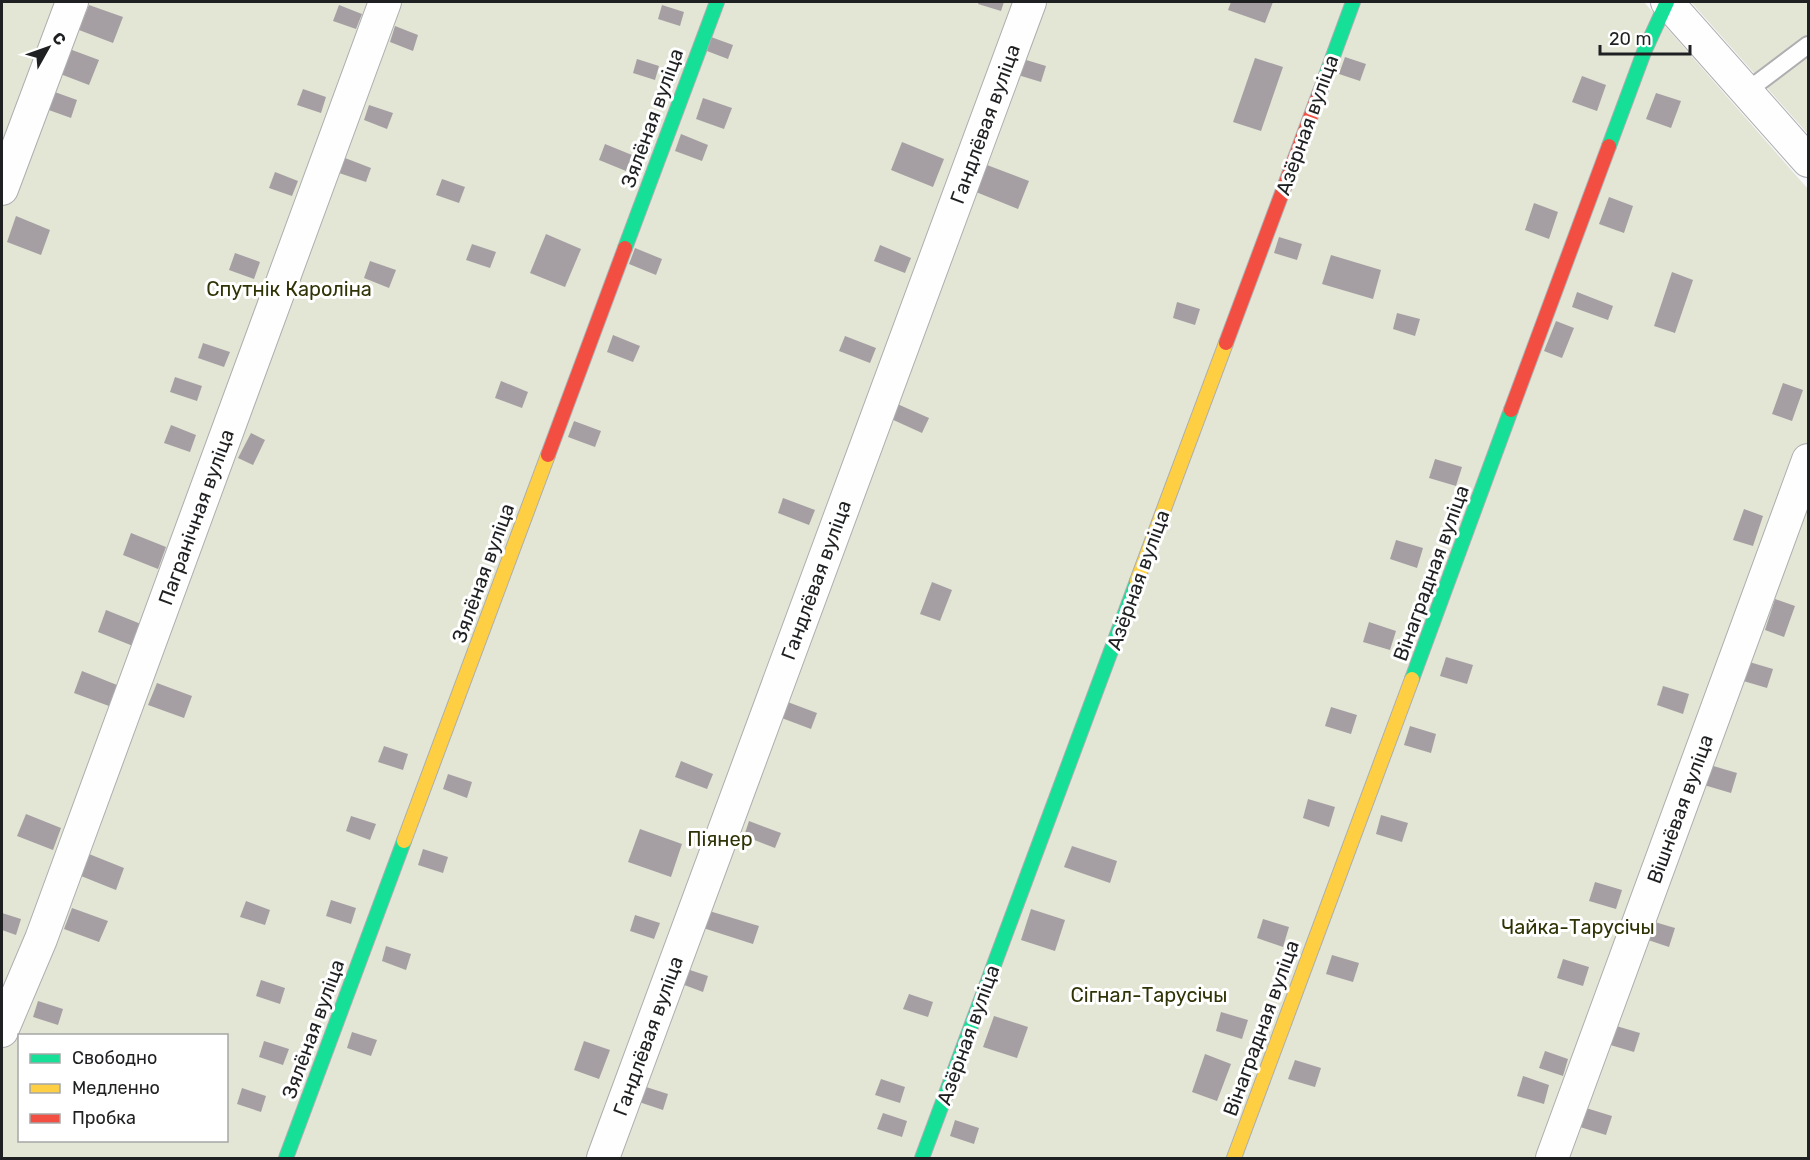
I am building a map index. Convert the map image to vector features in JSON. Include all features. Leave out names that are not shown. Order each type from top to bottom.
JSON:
[{"type":"street","points":[[2,189],[72,2]]},
{"type":"street","name":"Пагранічная вуліца","points":[[2,1031],[45,928],[385,2]]},
{"type":"street","name":"Зялёная вуліца","points":[[285,1158],[717,2]]},
{"type":"street","name":"Гандлёвая вуліца","points":[[603,1158],[1030,2]]},
{"type":"street","name":"Азёрная вуліца","points":[[922,1158],[1353,2]]},
{"type":"street","points":[[1667,2],[1809,161]]},
{"type":"street","name":"Вінаградная вуліца","points":[[1234,1158],[1494,462],[1640,63],[1667,2]]},
{"type":"street","name":"Вішнёвая вуліца","points":[[1552,1158],[1809,460]]},
{"type":"lane","points":[[1747,91],[1809,45]]},
{"type":"green space","points":[[2,2],[1644,2],[1808,189],[1808,1158],[2,1158]]},
{"type":"green space","points":[[1691,2],[1808,2],[1808,134]]},
{"type":"building","points":[[979,2],[1004,2],[1001,11],[978,4]]},
{"type":"building","points":[[1231,2],[1273,2],[1265,23],[1228,10]]},
{"type":"building","points":[[89,5],[123,17],[113,43],[79,30]]},
{"type":"building","points":[[339,5],[362,14],[356,29],[333,21]]},
{"type":"building","points":[[662,5],[684,12],[680,26],[658,19]]},
{"type":"building","points":[[395,26],[418,35],[413,51],[390,42]]},
{"type":"building","points":[[711,37],[733,45],[728,59],[707,51]]},
{"type":"building","points":[[64,47],[99,60],[89,85],[55,72]]},
{"type":"building","points":[[1345,57],[1366,64],[1360,81],[1339,74]]},
{"type":"building","points":[[1255,58],[1283,67],[1261,131],[1233,122]]},
{"type":"building","points":[[637,59],[659,66],[655,80],[633,73]]},
{"type":"building","points":[[1023,59],[1046,66],[1041,82],[1018,75]]},
{"type":"building","points":[[1582,76],[1606,85],[1597,111],[1572,102]]},
{"type":"building","points":[[303,89],[326,97],[321,113],[297,105]]},
{"type":"building","points":[[52,91],[77,100],[71,118],[46,109]]},
{"type":"building","points":[[1656,93],[1681,101],[1671,128],[1646,119]]},
{"type":"building","points":[[703,98],[732,108],[724,129],[696,119]]},
{"type":"building","points":[[369,105],[393,113],[387,129],[364,120]]},
{"type":"building","points":[[681,134],[708,145],[702,161],[675,151]]},
{"type":"building","points":[[902,142],[944,159],[933,187],[891,170]]},
{"type":"building","points":[[605,144],[632,155],[626,171],[599,160]]},
{"type":"building","points":[[345,158],[371,168],[366,182],[339,173]]},
{"type":"building","points":[[987,165],[1029,181],[1018,209],[976,192]]},
{"type":"building","points":[[275,172],[298,181],[292,196],[269,188]]},
{"type":"building","points":[[442,179],[465,187],[459,203],[436,195]]},
{"type":"building","points":[[1609,197],[1633,206],[1624,233],[1599,224]]},
{"type":"building","points":[[1534,203],[1558,212],[1549,239],[1525,230]]},
{"type":"building","points":[[16,216],[50,230],[41,255],[7,242]]},
{"type":"building","points":[[546,234],[581,249],[565,287],[530,273]]},
{"type":"building","points":[[1279,237],[1302,244],[1297,260],[1274,253]]},
{"type":"building","points":[[472,244],[496,252],[490,268],[466,260]]},
{"type":"building","points":[[880,245],[911,258],[905,273],[874,261]]},
{"type":"building","points":[[635,248],[662,259],[656,275],[629,264]]},
{"type":"building","points":[[235,253],[260,262],[254,279],[229,270]]},
{"type":"building","points":[[1331,255],[1381,270],[1373,299],[1322,284]]},
{"type":"building","points":[[370,261],[396,270],[389,288],[364,278]]},
{"type":"building","points":[[1672,272],[1693,280],[1675,333],[1654,326]]},
{"type":"building","points":[[1577,292],[1613,306],[1608,320],[1572,307]]},
{"type":"building","points":[[1177,302],[1200,309],[1195,325],[1173,318]]},
{"type":"building","points":[[1397,313],[1420,319],[1415,336],[1393,329]]},
{"type":"building","points":[[1556,321],[1574,328],[1562,358],[1544,351]]},
{"type":"building","points":[[613,335],[640,346],[633,362],[607,352]]},
{"type":"building","points":[[845,336],[876,348],[870,363],[839,351]]},
{"type":"building","points":[[203,343],[230,352],[224,367],[198,358]]},
{"type":"building","points":[[175,377],[202,386],[197,401],[170,392]]},
{"type":"building","points":[[501,381],[528,392],[522,408],[495,398]]},
{"type":"building","points":[[1783,383],[1803,390],[1792,421],[1772,414]]},
{"type":"building","points":[[895,403],[929,418],[922,433],[889,418]]},
{"type":"building","points":[[574,421],[601,431],[595,447],[568,437]]},
{"type":"building","points":[[171,425],[196,435],[190,452],[164,443]]},
{"type":"building","points":[[251,433],[265,440],[253,465],[238,458]]},
{"type":"building","points":[[1435,459],[1462,467],[1456,486],[1429,478]]},
{"type":"building","points":[[783,498],[815,510],[809,525],[778,513]]},
{"type":"building","points":[[1744,509],[1763,516],[1753,546],[1733,540]]},
{"type":"building","points":[[131,533],[166,547],[158,569],[123,555]]},
{"type":"building","points":[[1396,540],[1423,548],[1417,568],[1390,559]]},
{"type":"building","points":[[932,582],[952,590],[940,621],[920,614]]},
{"type":"building","points":[[1775,599],[1795,606],[1784,637],[1765,630]]},
{"type":"building","points":[[106,610],[141,624],[133,646],[98,632]]},
{"type":"building","points":[[1369,622],[1396,631],[1390,650],[1363,642]]},
{"type":"building","points":[[1446,657],[1473,665],[1467,684],[1440,676]]},
{"type":"building","points":[[1746,661],[1773,669],[1767,688],[1740,680]]},
{"type":"building","points":[[82,671],[117,685],[109,706],[74,693]]},
{"type":"building","points":[[157,683],[192,696],[184,718],[148,705]]},
{"type":"building","points":[[1663,686],[1689,694],[1683,714],[1657,705]]},
{"type":"building","points":[[785,701],[817,713],[811,729],[779,717]]},
{"type":"building","points":[[1331,707],[1357,715],[1351,734],[1325,726]]},
{"type":"building","points":[[1410,726],[1436,734],[1431,753],[1404,745]]},
{"type":"building","points":[[384,746],[408,754],[403,770],[378,762]]},
{"type":"building","points":[[681,761],[713,774],[707,789],[675,777]]},
{"type":"building","points":[[1710,765],[1737,773],[1731,793],[1704,785]]},
{"type":"building","points":[[448,774],[472,782],[467,798],[443,789]]},
{"type":"building","points":[[1308,799],[1335,807],[1329,827],[1303,818]]},
{"type":"building","points":[[26,814],[61,828],[53,850],[17,836]]},
{"type":"building","points":[[1381,815],[1408,823],[1402,842],[1376,834]]},
{"type":"building","points":[[351,816],[376,824],[370,840],[346,831]]},
{"type":"building","points":[[749,821],[781,833],[775,848],[744,836]]},
{"type":"building","points":[[640,829],[682,844],[671,877],[628,862]]},
{"type":"building","points":[[1072,846],[1117,861],[1110,883],[1064,867]]},
{"type":"building","points":[[423,849],[448,857],[443,873],[418,865]]},
{"type":"building","points":[[89,854],[124,868],[116,890],[81,876]]},
{"type":"building","points":[[1595,882],[1622,890],[1616,909],[1589,901]]},
{"type":"building","points":[[331,900],[356,908],[351,924],[326,916]]},
{"type":"building","points":[[246,901],[270,910],[265,925],[240,917]]},
{"type":"building","points":[[72,908],[108,921],[99,942],[64,929]]},
{"type":"building","points":[[1031,909],[1065,920],[1055,951],[1021,940]]},
{"type":"building","points":[[706,910],[759,926],[753,944],[700,927]]},
{"type":"building","points":[[2,913],[21,919],[16,935],[2,930]]},
{"type":"building","points":[[635,915],[660,923],[654,939],[630,931]]},
{"type":"building","points":[[1263,919],[1289,927],[1283,947],[1257,938]]},
{"type":"building","points":[[1648,920],[1675,928],[1669,947],[1642,938]]},
{"type":"building","points":[[386,946],[411,954],[406,970],[382,961]]},
{"type":"building","points":[[1332,955],[1359,963],[1353,982],[1326,974]]},
{"type":"building","points":[[1563,959],[1589,967],[1583,986],[1557,978]]},
{"type":"building","points":[[684,968],[708,976],[703,992],[679,983]]},
{"type":"building","points":[[261,980],[285,988],[280,1004],[256,996]]},
{"type":"building","points":[[909,994],[933,1002],[928,1017],[903,1009]]},
{"type":"building","points":[[38,1001],[63,1009],[58,1025],[33,1017]]},
{"type":"building","points":[[1221,1012],[1248,1020],[1242,1039],[1216,1031]]},
{"type":"building","points":[[994,1016],[1028,1027],[1017,1058],[983,1047]]},
{"type":"building","points":[[1613,1025],[1640,1033],[1634,1052],[1607,1044]]},
{"type":"building","points":[[352,1032],[377,1040],[371,1056],[347,1048]]},
{"type":"building","points":[[264,1041],[289,1049],[283,1065],[259,1057]]},
{"type":"building","points":[[584,1041],[610,1050],[599,1079],[574,1070]]},
{"type":"building","points":[[1545,1051],[1568,1059],[1563,1076],[1539,1068]]},
{"type":"building","points":[[1205,1054],[1231,1064],[1217,1101],[1192,1092]]},
{"type":"building","points":[[1295,1060],[1321,1068],[1315,1087],[1288,1079]]},
{"type":"building","points":[[1523,1076],[1549,1085],[1544,1104],[1517,1096]]},
{"type":"building","points":[[881,1079],[905,1087],[900,1103],[875,1095]]},
{"type":"building","points":[[643,1086],[668,1094],[663,1110],[639,1102]]},
{"type":"building","points":[[242,1088],[266,1096],[261,1112],[237,1104]]},
{"type":"building","points":[[1586,1108],[1612,1116],[1606,1135],[1580,1127]]},
{"type":"building","points":[[883,1113],[907,1121],[902,1137],[877,1129]]},
{"type":"building","points":[[955,1120],[979,1128],[974,1144],[950,1136]]},
{"type":"traffic: fast","points":[[625,248],[717,2]]},
{"type":"traffic: fast","points":[[1325,78],[1353,2]]},
{"type":"traffic: fast","points":[[1609,146],[1644,52],[1667,2]]},
{"type":"traffic: fast","points":[[1412,679],[1511,410]]},
{"type":"traffic: fast","points":[[922,1158],[1137,581]]},
{"type":"traffic: fast","points":[[286,1158],[404,841]]},
{"type":"traffic: slow","points":[[1137,581],[1226,343]]},
{"type":"traffic: slow","points":[[404,841],[548,455]]},
{"type":"traffic: slow","points":[[1234,1158],[1412,679]]},
{"type":"traffic: jam","points":[[1226,343],[1325,78]]},
{"type":"traffic: jam","points":[[1511,410],[1609,146]]},
{"type":"traffic: jam","points":[[548,455],[625,248]]},
{"type":"park label","name":"Спутнік Кароліна","points":[[289,289]]},
{"type":"park label","name":"Піянер","points":[[720,839]]},
{"type":"park label","name":"Чайка-Тарусічы","points":[[1578,927]]},
{"type":"park label","name":"Сігнал-Тарусічы","points":[[1149,995]]}]
